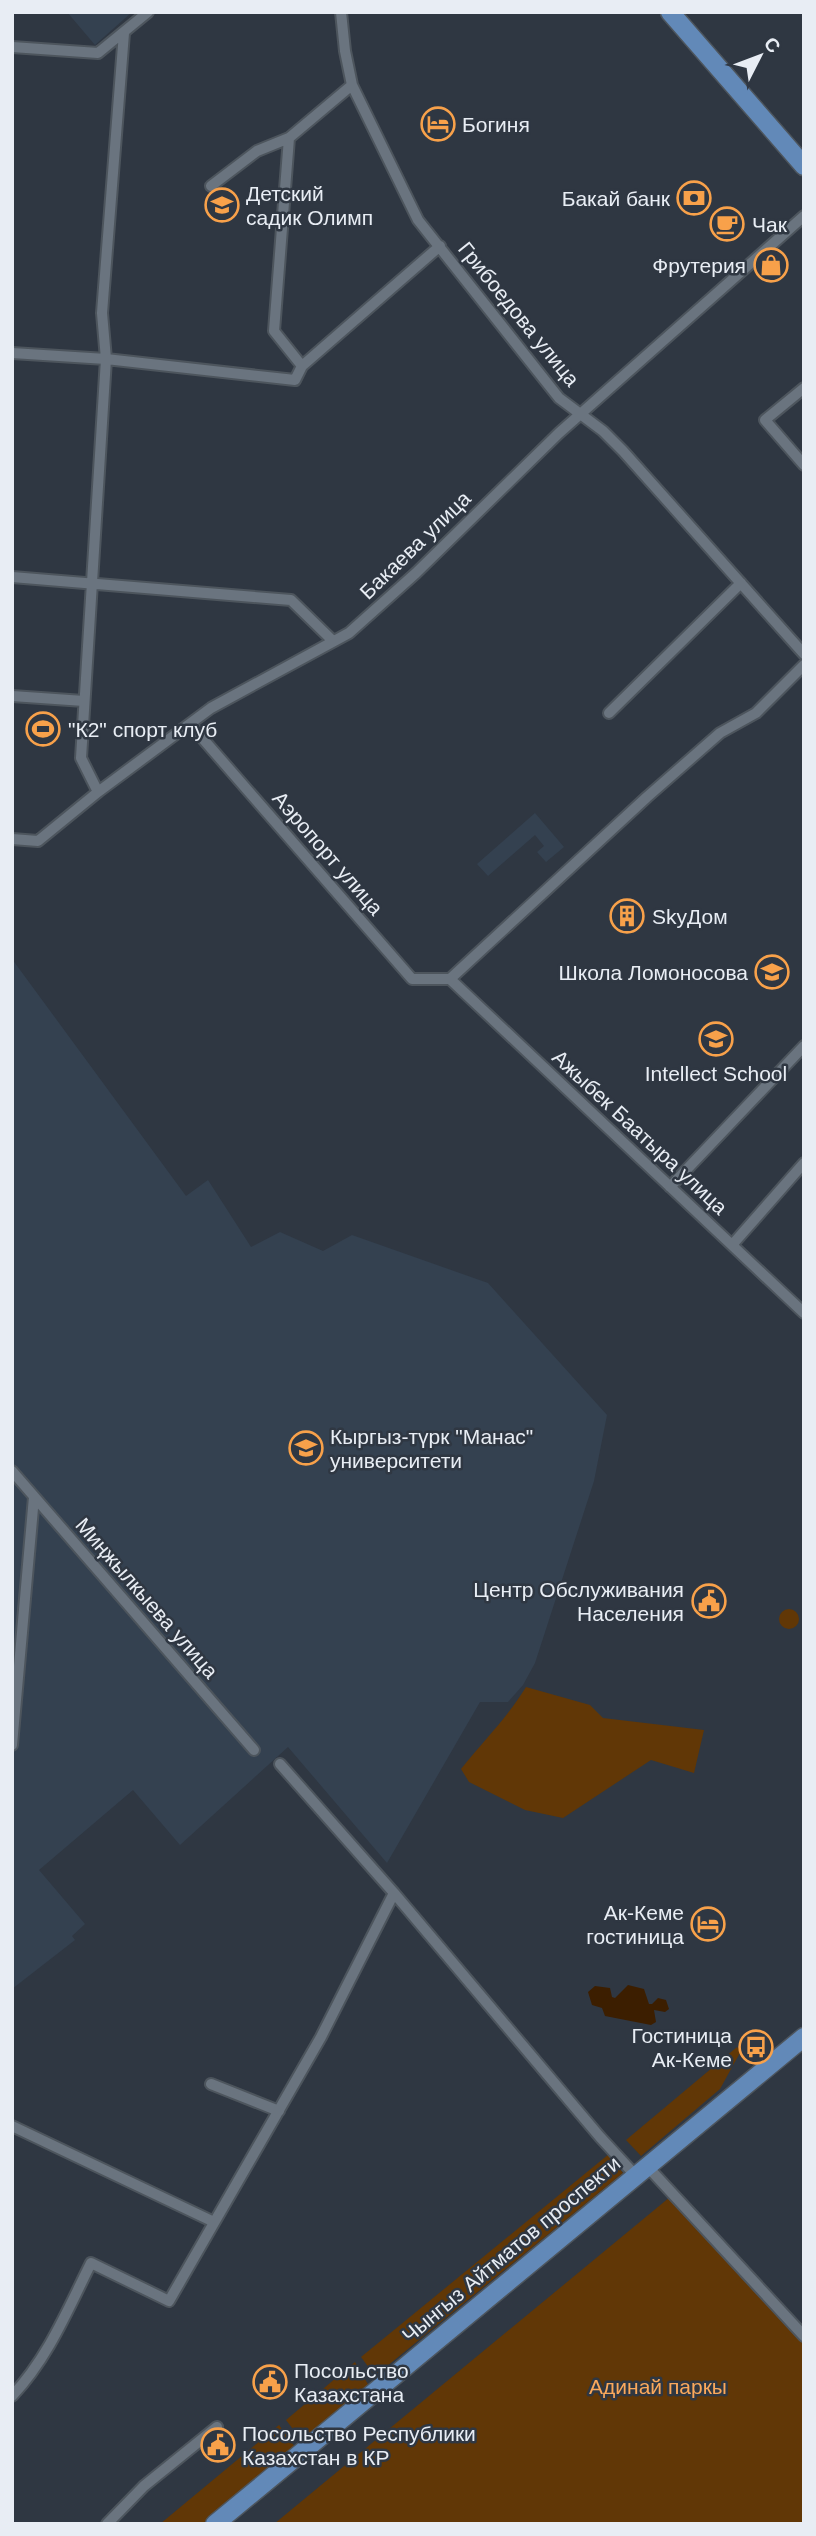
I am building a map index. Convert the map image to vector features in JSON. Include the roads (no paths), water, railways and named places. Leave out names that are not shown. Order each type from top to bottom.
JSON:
[{"type":"main road","points":[[670,12],[804,166]]},
{"type":"main road","name":"Чынгыз Айтматов проспекти","points":[[215,2524],[804,2037]]},
{"type":"street","points":[[12,47],[98,53],[148,12]]},
{"type":"street","name":"Грибоедова улица","points":[[341,12],[352,85],[418,220],[559,398],[603,431],[623,451],[804,654]]},
{"type":"street","points":[[98,792],[81,758],[106,359],[102,313],[124,33]]},
{"type":"street","points":[[211,186],[257,151],[289,138],[352,85]]},
{"type":"street","points":[[289,138],[274,331],[302,366]]},
{"type":"street","name":"Бакаева улица","points":[[12,839],[38,841],[98,792],[211,708],[349,633],[416,573],[550,442],[804,216]]},
{"type":"street","points":[[12,353],[106,359],[295,380],[302,366],[440,246]]},
{"type":"street","points":[[804,388],[765,420],[804,465]]},
{"type":"street","points":[[12,578],[290,600],[333,641]]},
{"type":"street","points":[[609,713],[741,583]]},
{"type":"street","points":[[450,979],[719,733],[756,713],[804,665]]},
{"type":"street","points":[[12,696],[84,701]]},
{"type":"street","name":"Аэропорт улица","points":[[190,724],[412,979],[450,979]]},
{"type":"street","name":"Ажыбек Баатыра улица","points":[[450,979],[804,1313]]},
{"type":"street","points":[[670,1187],[804,1046]]},
{"type":"street","points":[[732,1245],[804,1163]]},
{"type":"street","name":"Миңжылкыева улица","points":[[12,1471],[254,1750]]},
{"type":"street","points":[[12,1745],[34,1497]]},
{"type":"street","points":[[280,1764],[394,1893],[606,2144],[641,2171],[804,2336]]},
{"type":"street","points":[[12,2396],[51,2342],[90,2263],[169,2301],[358,1968],[394,1893]]},
{"type":"street","points":[[211,2084],[279,2111]]},
{"type":"street","points":[[12,2126],[214,2222]]},
{"type":"street","points":[[107,2524],[144,2486],[217,2427]]},
{"type":"place","name":"Богиня","points":[[438,124]]},
{"type":"place","name":"Бакай банк","points":[[694,198]]},
{"type":"place","name":"Детский садик Олимп","points":[[222,205]]},
{"type":"place","name":"Чак","points":[[727,224]]},
{"type":"place","name":"Фрутерия","points":[[771,265]]},
{"type":"place","name":"\"К2\" спорт клуб","points":[[43,729]]},
{"type":"place","name":"SkyДом","points":[[627,916]]},
{"type":"place","name":"Школа Ломоносова","points":[[772,972]]},
{"type":"place","name":"Intellect School","points":[[716,1039]]},
{"type":"place","name":"Кыргыз-түрк \"Манас\" университети","points":[[306,1448]]},
{"type":"place","name":"Центр Обслуживания Населения","points":[[709,1601]]},
{"type":"place","name":"Ак-Кеме гостиница","points":[[708,1924]]},
{"type":"place","name":"Гостиница Ак-Кеме","points":[[756,2047]]},
{"type":"place","name":"Посольство Казахстана","points":[[270,2382]]},
{"type":"place","name":"Посольство Республики Казахстан в КР","points":[[218,2445]]},
{"type":"park label","name":"Адинай паркы","points":[[658,2386]]}]
